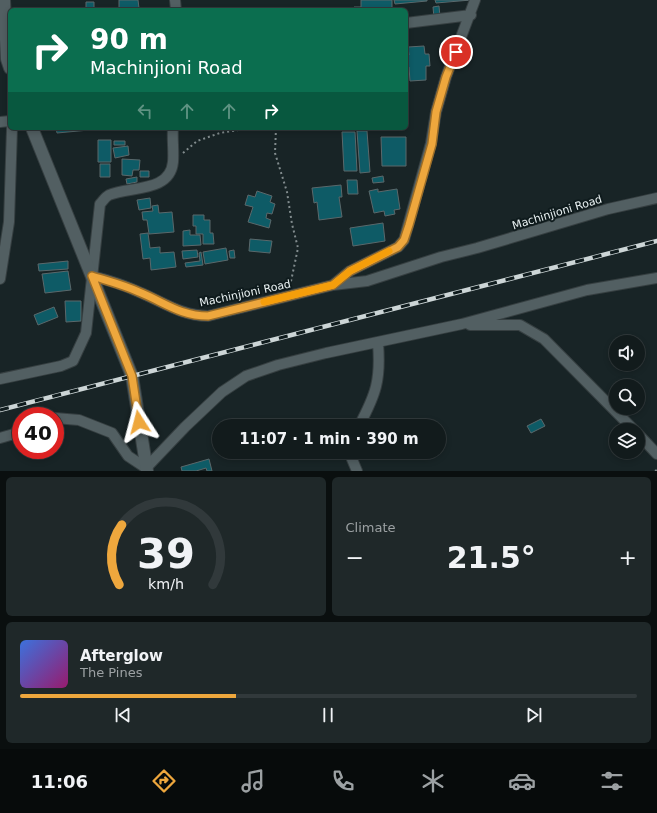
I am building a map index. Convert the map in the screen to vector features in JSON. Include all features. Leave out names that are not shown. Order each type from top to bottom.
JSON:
[{"type":"street","points":[[4,0],[8,62]]},
{"type":"street","points":[[333,285],[350,271],[398,247],[404,240],[432,144],[436,112],[446,77],[471,15],[475,0]]},
{"type":"street","points":[[408,23],[471,15]]},
{"type":"street","points":[[0,279],[9,222],[12,130]]},
{"type":"street","points":[[33,130],[132,376],[146,469]]},
{"type":"street","points":[[0,379],[61,366],[73,361],[86,333],[100,204],[107,196],[143,188],[163,180],[170,171],[173,163],[173,130]]},
{"type":"street","name":"Machinjioni Road","points":[[92,276],[140,292],[178,311],[194,316],[208,316],[333,285],[366,281],[440,257],[477,248],[608,209],[657,198]]},
{"type":"street","points":[[146,469],[185,427],[222,392],[246,376],[278,365],[326,353],[462,324],[587,290],[657,278]]},
{"type":"street","points":[[462,324],[495,326],[520,325],[528,328],[544,339],[627,423]]},
{"type":"street","points":[[362,419],[376,390],[380,368],[378,343]]},
{"type":"street","points":[[64,419],[79,420],[112,433],[128,456],[146,469]]},
{"type":"street","points":[[0,438],[12,435]]},
{"type":"street","points":[[645,441],[657,454]]},
{"type":"street","points":[[353,459],[357,471]]},
{"type":"path","points":[[173,163],[197,141],[220,133],[238,130]]},
{"type":"path","points":[[276,130],[275,153],[287,192],[292,224],[298,248],[287,297]]},
{"type":"building","points":[[119,0],[138,0],[139,8],[119,8]]},
{"type":"building","points":[[361,0],[392,0],[392,8],[354,8],[361,7]]},
{"type":"building","points":[[394,0],[427,0],[427,1],[395,4]]},
{"type":"building","points":[[435,0],[471,0],[436,3]]},
{"type":"building","points":[[86,2],[94,2],[94,8],[86,8]]},
{"type":"building","points":[[439,6],[440,17],[434,18],[433,7]]},
{"type":"building","points":[[424,46],[425,54],[429,54],[430,66],[426,66],[426,80],[410,81],[408,47]]},
{"type":"building","points":[[56,130],[89,130],[57,133]]},
{"type":"building","points":[[357,131],[367,131],[370,172],[360,173]]},
{"type":"building","points":[[342,132],[355,132],[357,171],[344,171]]},
{"type":"building","points":[[381,137],[406,137],[406,166],[382,166]]},
{"type":"building","points":[[98,140],[111,140],[111,162],[98,162]]},
{"type":"building","points":[[114,141],[125,141],[125,145],[114,145]]},
{"type":"building","points":[[128,146],[129,155],[115,158],[113,148]]},
{"type":"building","points":[[122,159],[140,160],[139,170],[133,170],[132,176],[122,175]]},
{"type":"building","points":[[100,164],[110,164],[110,177],[100,177]]},
{"type":"building","points":[[140,171],[149,171],[149,177],[140,177]]},
{"type":"building","points":[[383,176],[384,182],[373,183],[372,178]]},
{"type":"building","points":[[137,177],[137,182],[127,184],[126,179]]},
{"type":"building","points":[[347,180],[357,180],[358,194],[348,194]]},
{"type":"building","points":[[341,185],[342,197],[339,197],[342,217],[319,220],[317,202],[314,203],[312,188]]},
{"type":"building","points":[[378,189],[378,192],[397,189],[400,209],[394,210],[395,214],[385,216],[384,211],[374,213],[369,191]]},
{"type":"building","points":[[257,191],[272,196],[270,202],[275,204],[272,214],[267,213],[266,218],[271,220],[269,228],[248,222],[253,207],[245,205],[248,195],[255,197]]},
{"type":"building","points":[[150,198],[151,208],[139,210],[137,200]]},
{"type":"building","points":[[158,205],[159,213],[172,212],[174,232],[149,234],[147,220],[143,220],[142,212],[153,211],[152,206]]},
{"type":"building","points":[[193,215],[204,215],[204,220],[210,220],[210,233],[213,233],[214,244],[203,244],[203,234],[196,234],[196,226],[193,226]]},
{"type":"building","points":[[383,223],[385,241],[353,246],[350,228]]},
{"type":"building","points":[[190,230],[190,235],[200,235],[201,245],[183,246],[183,231]]},
{"type":"building","points":[[148,233],[150,248],[160,247],[160,253],[174,252],[176,267],[151,270],[150,258],[143,259],[140,234]]},
{"type":"building","points":[[250,239],[272,241],[270,253],[249,251]]},
{"type":"building","points":[[226,248],[228,260],[205,264],[203,252]]},
{"type":"building","points":[[197,250],[198,257],[183,259],[182,251]]},
{"type":"building","points":[[234,250],[235,258],[230,258],[229,251]]},
{"type":"building","points":[[201,252],[203,265],[186,267],[185,263],[200,261],[199,253]]},
{"type":"building","points":[[68,261],[68,269],[39,271],[38,264]]},
{"type":"building","points":[[68,271],[71,290],[45,293],[42,274]]},
{"type":"building","points":[[65,301],[81,301],[81,321],[66,322]]},
{"type":"building","points":[[54,307],[58,317],[38,325],[34,315]]},
{"type":"building","points":[[541,419],[545,426],[531,433],[527,426]]},
{"type":"building","points":[[209,459],[212,471],[207,471],[206,468],[196,471],[182,471],[181,467]]},
{"type":"railway","points":[[0,410],[657,241]]},
{"type":"slow traffic","points":[[264,302],[333,285],[350,271],[389,251]]},
{"type":"route","points":[[139,422],[132,376],[92,276],[114,282],[140,292],[178,311],[194,316],[208,316],[333,285],[350,271],[398,247],[404,240],[409,225],[432,144],[436,112],[446,77],[456,52]]}]
